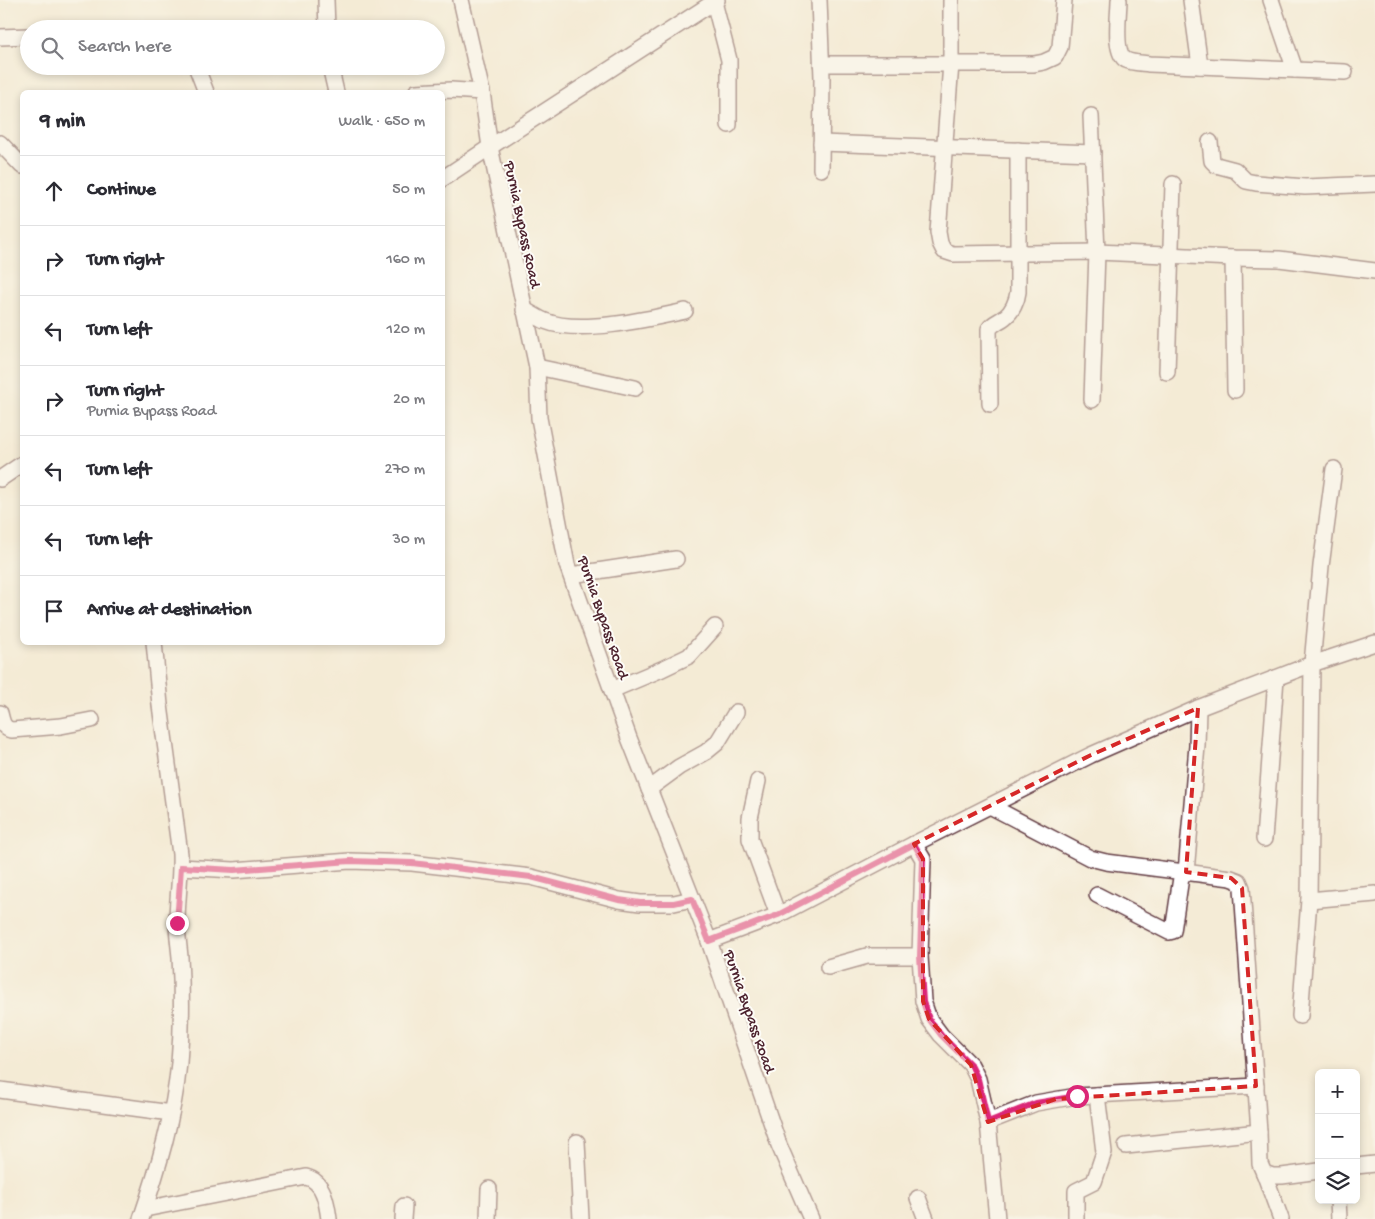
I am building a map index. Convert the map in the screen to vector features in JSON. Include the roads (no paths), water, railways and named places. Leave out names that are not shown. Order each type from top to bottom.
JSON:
[{"type":"street","points":[[326,0],[327,20]]},
{"type":"street","name":"Purnia Bypass Road","points":[[461,0],[482,92],[490,147],[536,366],[539,418],[567,565],[649,789],[709,941],[779,1146],[811,1219]]},
{"type":"street","points":[[819,0],[822,64],[821,169]]},
{"type":"street","points":[[951,0],[951,64],[938,232],[944,251],[953,254],[1097,252],[1279,260],[1375,271]]},
{"type":"street","points":[[822,64],[1034,64],[1044,62],[1055,57],[1060,47],[1064,0]]},
{"type":"street","points":[[1119,0],[1118,48],[1121,56],[1127,61],[1149,64],[1345,72]]},
{"type":"street","points":[[1191,0],[1200,66]]},
{"type":"street","points":[[1271,0],[1295,70]]},
{"type":"street","points":[[445,178],[716,1],[730,60],[729,125]]},
{"type":"street","points":[[0,37],[20,36]]},
{"type":"street","points":[[199,75],[205,90]]},
{"type":"street","points":[[332,75],[336,90]]},
{"type":"street","points":[[445,90],[482,92]]},
{"type":"street","points":[[1091,116],[1097,252],[1092,400]]},
{"type":"street","points":[[1210,142],[1212,161],[1216,165],[1236,170],[1246,181],[1305,187],[1375,184]]},
{"type":"street","points":[[0,143],[20,164]]},
{"type":"street","points":[[821,143],[1092,153]]},
{"type":"street","points":[[990,404],[989,329],[994,323],[1006,317],[1016,301],[1018,292],[1018,150]]},
{"type":"street","points":[[1167,372],[1173,184]]},
{"type":"street","points":[[1233,258],[1234,390]]},
{"type":"street","points":[[524,310],[546,322],[574,326],[632,323],[685,311]]},
{"type":"street","points":[[536,366],[635,388]]},
{"type":"street","points":[[0,479],[20,465]]},
{"type":"street","points":[[1300,1016],[1309,900],[1312,664],[1321,566],[1334,469]]},
{"type":"street","points":[[571,575],[676,559]]},
{"type":"street","points":[[612,690],[662,670],[689,656],[715,627]]},
{"type":"street","points":[[709,941],[778,915],[1091,755],[1198,708],[1312,664],[1375,643]]},
{"type":"street","points":[[154,645],[181,867],[177,923],[180,974],[179,1062],[171,1113],[143,1214],[306,1177],[315,1181],[322,1189],[330,1219]]},
{"type":"street","points":[[1264,839],[1276,678]]},
{"type":"street","points":[[1096,895],[1169,932],[1173,931],[1184,871],[1197,746],[1198,708]]},
{"type":"street","points":[[649,789],[717,743],[736,712]]},
{"type":"street","points":[[0,713],[4,726],[12,730],[61,726],[92,720]]},
{"type":"street","points":[[758,781],[750,818],[750,839],[778,915]]},
{"type":"street","points":[[990,806],[1090,858],[1106,862],[1231,878],[1239,881],[1242,888],[1260,1164],[1281,1219]]},
{"type":"street","points":[[914,844],[923,859],[920,956],[923,1002],[929,1019],[941,1035],[971,1065],[978,1079],[988,1122],[997,1219]]},
{"type":"street","points":[[181,867],[234,870],[350,861],[412,863],[531,877],[619,900],[640,903],[674,903],[692,899]]},
{"type":"street","points":[[1309,900],[1375,894]]},
{"type":"street","points":[[828,967],[867,956],[920,956]]},
{"type":"street","points":[[988,1122],[1036,1103],[1056,1099],[1256,1086]]},
{"type":"street","points":[[0,1090],[171,1113]]},
{"type":"street","points":[[1076,1219],[1076,1191],[1094,1182],[1103,1157],[1097,1095]]},
{"type":"street","points":[[1126,1146],[1259,1132]]},
{"type":"street","points":[[577,1142],[581,1219]]},
{"type":"street","points":[[1360,1166],[1375,1164]]},
{"type":"street","points":[[1264,1173],[1282,1176],[1315,1172]]},
{"type":"street","points":[[488,1219],[489,1189]]},
{"type":"street","points":[[918,1198],[926,1219]]},
{"type":"street","points":[[1338,1204],[1339,1219]]}]
